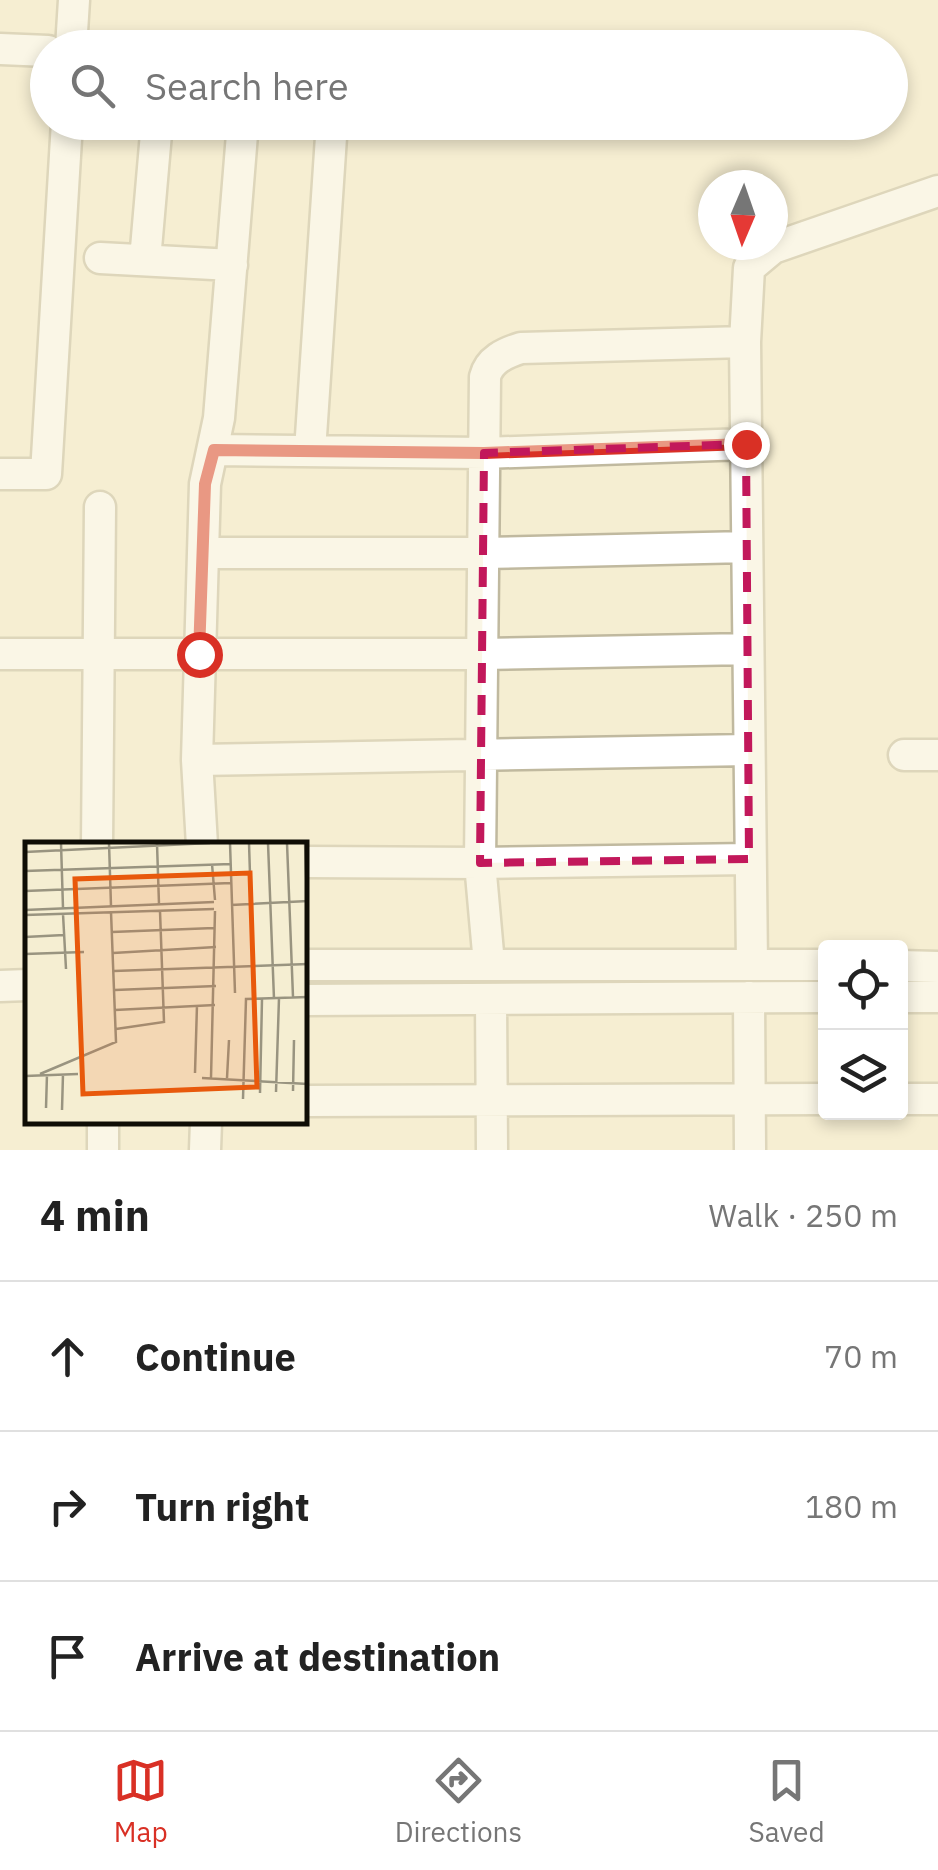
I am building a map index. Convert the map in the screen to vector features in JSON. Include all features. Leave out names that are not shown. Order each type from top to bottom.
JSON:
[{"type":"street","points":[[73,30],[74,0]]},
{"type":"street","points":[[0,48],[30,50]]},
{"type":"street","points":[[0,474],[46,474],[66,140]]},
{"type":"street","points":[[145,260],[155,140]]},
{"type":"street","points":[[202,842],[198,760],[205,484],[214,450],[242,140]]},
{"type":"street","points":[[310,451],[331,140]]},
{"type":"street","points":[[752,965],[746,280],[749,268],[773,248],[938,191]]},
{"type":"street","points":[[100,258],[232,265]]},
{"type":"street","points":[[488,964],[480,864],[488,367],[507,352],[521,348],[746,342]]},
{"type":"street","points":[[214,450],[484,453],[746,444]]},
{"type":"street","points":[[97,842],[100,507]]},
{"type":"street","points":[[203,553],[483,554],[747,546]]},
{"type":"street","points":[[0,654],[748,650]]},
{"type":"street","points":[[198,760],[748,750]]},
{"type":"street","points":[[904,755],[938,756]]},
{"type":"street","points":[[308,862],[480,864],[749,859]]},
{"type":"street","points":[[308,965],[818,966]]},
{"type":"street","points":[[908,966],[938,967]]},
{"type":"street","points":[[0,986],[25,985]]},
{"type":"street","points":[[908,997],[938,996]]},
{"type":"street","points":[[749,997],[750,1150]]},
{"type":"street","points":[[308,1000],[818,997]]},
{"type":"street","points":[[492,999],[492,1150]]},
{"type":"street","points":[[308,1102],[818,1099]]},
{"type":"street","points":[[908,1099],[938,1099]]},
{"type":"street","points":[[102,1150],[103,1125]]},
{"type":"street","points":[[205,1150],[206,1125]]},
{"type":"highlighted area","points":[[746,444],[749,859],[480,863],[484,453]]},
{"type":"route","points":[[199,654],[205,484],[214,450],[484,453],[746,444]]}]
